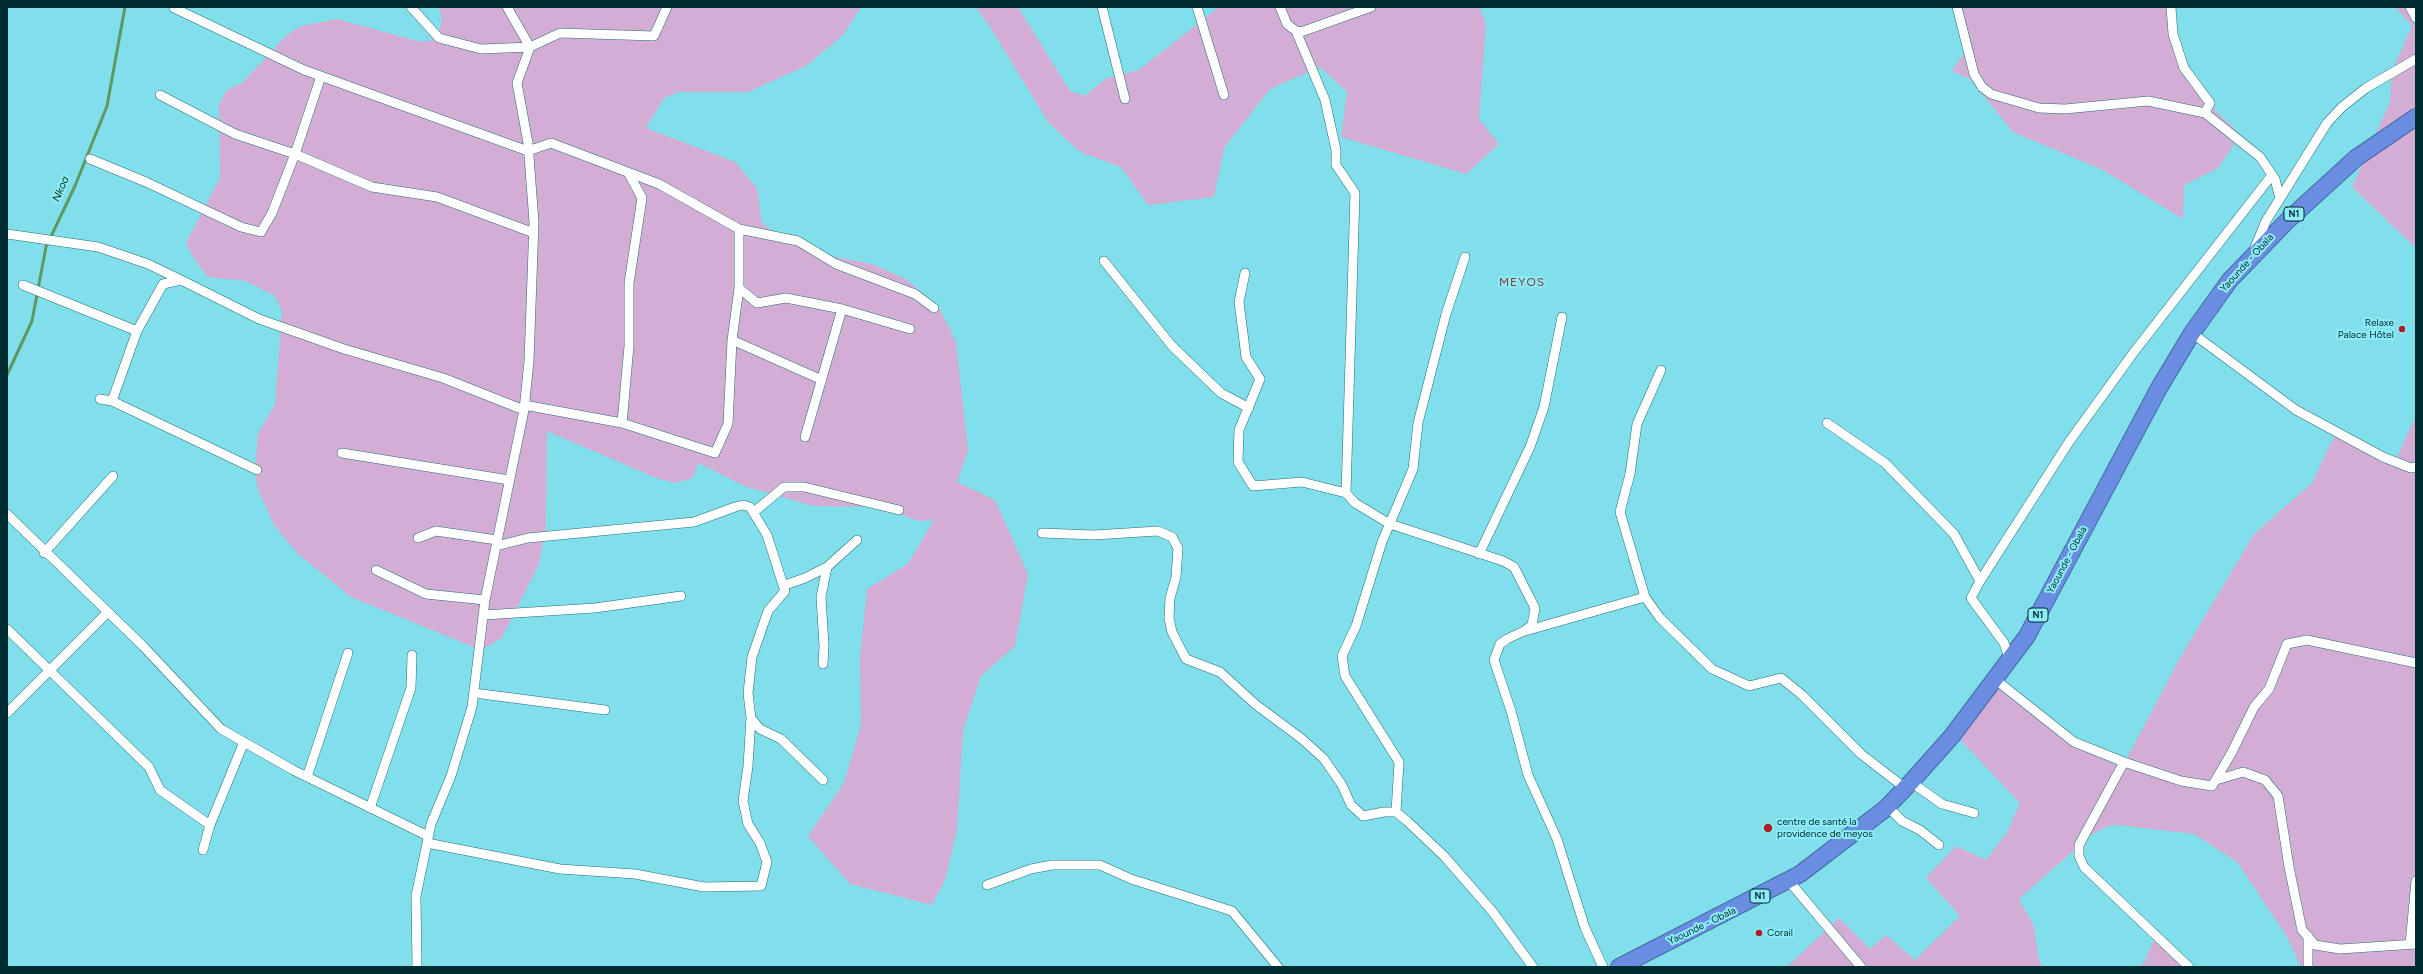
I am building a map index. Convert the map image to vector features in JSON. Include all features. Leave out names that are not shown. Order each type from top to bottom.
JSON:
[{"type":"highway","name":"Yaounde - Obala","points":[[1619,967],[1789,881],[1814,865],[1888,807],[1952,736],[2010,661],[2026,636],[2159,388],[2192,333],[2230,280],[2251,256],[2356,158],[2416,116]]},
{"type":"street","points":[[411,7],[439,38],[481,50],[530,47],[560,33],[654,36],[667,7]]},
{"type":"street","points":[[417,967],[416,896],[430,824],[451,776],[472,707],[485,600],[524,408],[530,361],[534,233],[528,151],[517,83],[530,47],[507,7]]},
{"type":"street","points":[[1102,7],[1125,99]]},
{"type":"street","points":[[1196,7],[1224,95]]},
{"type":"street","points":[[1280,7],[1287,24],[1296,31],[1325,100],[1336,150],[1336,165],[1355,193],[1346,493]]},
{"type":"street","points":[[1296,31],[1317,28],[1371,7]]},
{"type":"street","points":[[1957,7],[1974,74],[1982,87],[1991,94],[2039,108],[2065,109],[2148,101],[2205,113],[2260,157],[2272,174],[2280,199]]},
{"type":"street","points":[[2171,7],[2173,34],[2184,68],[2210,104],[2205,113]]},
{"type":"street","points":[[2410,7],[2416,18]]},
{"type":"street","points":[[174,8],[321,76],[528,151],[551,143],[660,184],[739,229],[798,241],[836,264],[915,294],[934,308]]},
{"type":"street","points":[[2251,256],[2266,221],[2328,123],[2342,107],[2366,88],[2416,59]]},
{"type":"street","points":[[90,159],[146,182],[241,227],[261,232],[272,213],[295,154],[321,76]]},
{"type":"street","points":[[160,95],[235,134],[295,154],[372,187],[437,197],[534,233]]},
{"type":"street","points":[[622,423],[629,346],[629,283],[642,198],[628,172]]},
{"type":"street","points":[[2010,661],[2004,643],[1971,598],[1980,581],[2069,442],[2134,352],[2272,174]]},
{"type":"street","points":[[7,234],[98,248],[148,264],[259,318],[344,349],[443,378],[524,408],[622,423],[715,453],[728,424],[732,340],[739,288],[739,229]]},
{"type":"street","points":[[1396,812],[1399,762],[1345,676],[1342,656],[1356,626],[1382,542],[1413,469],[1418,423],[1446,314],[1465,257]]},
{"type":"street","points":[[1104,261],[1142,312],[1172,346],[1221,393],[1248,408]]},
{"type":"street","points":[[1245,273],[1239,302],[1246,357],[1260,379],[1239,430],[1238,462],[1253,486],[1302,482],[1346,493],[1355,503],[1390,524],[1503,561],[1514,567],[1534,608],[1532,624],[1524,631]]},
{"type":"street","points":[[112,401],[138,331],[164,284],[181,280]]},
{"type":"street","points":[[23,285],[138,331]]},
{"type":"street","points":[[739,288],[757,303],[786,298],[842,309],[910,329]]},
{"type":"street","points":[[805,437],[842,309]]},
{"type":"street","points":[[1479,554],[1530,446],[1544,408],[1562,317]]},
{"type":"street","points":[[2192,333],[2296,410],[2382,456],[2411,468],[2416,467]]},
{"type":"street","points":[[732,340],[822,380]]},
{"type":"street","points":[[1661,370],[1637,424],[1630,474],[1620,512],[1645,597],[1660,618],[1712,668],[1748,686],[1782,678],[1802,695],[1861,754],[1908,785],[1942,804],[1974,813]]},
{"type":"street","points":[[100,399],[112,401],[257,470]]},
{"type":"street","points":[[1827,423],[1885,463],[1954,534],[1980,581]]},
{"type":"street","points":[[342,453],[509,480]]},
{"type":"street","points":[[44,552],[113,476]]},
{"type":"street","points":[[754,512],[784,487],[804,487],[899,510]]},
{"type":"street","points":[[7,514],[44,552],[143,646],[221,729],[307,777],[370,808],[427,840],[560,870],[635,874],[704,887],[760,886],[766,862],[760,843],[748,824],[743,801],[748,766],[751,718],[748,693],[752,657],[768,611],[785,591],[785,585],[767,535],[750,507],[743,505],[694,522],[528,538],[497,543],[436,531],[418,538]]},
{"type":"street","points":[[1042,533],[1094,535],[1158,531],[1172,537],[1178,548],[1176,577],[1170,598],[1169,618],[1172,632],[1186,659],[1220,672],[1255,704],[1302,739],[1324,760],[1342,785],[1351,805],[1363,816],[1384,812],[1396,812],[1444,856],[1492,911],[1533,967]]},
{"type":"street","points":[[785,585],[805,578],[827,567],[857,540]]},
{"type":"street","points":[[823,664],[824,646],[821,598],[827,567]]},
{"type":"street","points":[[376,570],[426,594],[485,600]]},
{"type":"street","points":[[484,615],[596,608],[682,596]]},
{"type":"street","points":[[1603,967],[1585,928],[1557,840],[1528,775],[1511,710],[1494,660],[1500,644],[1524,631],[1645,597]]},
{"type":"street","points":[[7,713],[107,612]]},
{"type":"street","points":[[7,629],[149,767],[160,790],[210,825]]},
{"type":"street","points":[[1996,680],[2074,742],[2124,762],[2181,781],[2212,786],[2232,752],[2254,707],[2269,689],[2287,644],[2307,640],[2416,663]]},
{"type":"street","points":[[307,777],[348,653]]},
{"type":"street","points":[[370,808],[411,688],[412,655]]},
{"type":"street","points":[[474,693],[605,710]]},
{"type":"street","points":[[751,718],[760,728],[781,739],[823,780]]},
{"type":"street","points":[[203,850],[210,825],[244,742]]},
{"type":"street","points":[[2124,762],[2079,845],[2079,856],[2084,867],[2189,967]]},
{"type":"street","points":[[2216,780],[2243,772],[2265,780],[2278,796],[2302,930],[2315,944],[2340,949],[2413,944],[2416,881]]},
{"type":"street","points":[[1888,807],[1902,821],[1920,830],[1939,845]]},
{"type":"street","points":[[987,885],[1031,869],[1052,865],[1100,865],[1131,879],[1232,911],[1278,967]]},
{"type":"street","points":[[1789,881],[1861,967]]},
{"type":"street","points":[[2308,936],[2308,967]]},
{"type":"shaded area","points":[[439,7],[861,7],[843,35],[806,66],[748,92],[679,92],[664,98],[646,128],[735,162],[757,188],[762,223],[775,233],[809,252],[872,264],[906,279],[939,307],[956,342],[968,451],[957,482],[995,500],[1028,574],[1015,646],[981,676],[963,731],[957,830],[945,880],[932,905],[850,884],[808,836],[844,783],[861,725],[860,658],[867,589],[908,564],[934,520],[918,521],[883,507],[813,506],[744,486],[699,463],[692,478],[676,483],[659,479],[547,431],[546,526],[539,564],[502,638],[481,650],[351,597],[298,554],[274,525],[257,487],[255,469],[258,433],[275,405],[282,311],[275,296],[246,281],[208,277],[195,260],[186,243],[220,178],[219,105],[227,90],[242,83],[287,35],[301,26],[337,19],[421,42],[437,39],[442,21]]},
{"type":"shaded area","points":[[976,7],[1018,7],[1070,91],[1085,96],[1107,78],[1139,70],[1219,7],[1480,7],[1486,24],[1479,119],[1499,144],[1466,174],[1341,137],[1347,92],[1320,67],[1270,89],[1224,148],[1214,197],[1148,205],[1121,167],[1080,152],[1048,122],[992,30]]},
{"type":"shaded area","points":[[1960,7],[2174,7],[2173,32],[2184,67],[2210,105],[2238,132],[2233,146],[2218,168],[2184,185],[2183,219],[2101,169],[2013,132],[1970,79],[1952,71],[1968,47]]},
{"type":"shaded area","points":[[2395,7],[2416,7],[2416,248],[2352,187],[2390,102],[2392,71],[2412,26]]},
{"type":"shaded area","points":[[2416,415],[2416,967],[2301,967],[2286,935],[2237,862],[2194,834],[2118,825],[2108,826],[2091,835],[2019,899],[2034,926],[2038,956],[2042,967],[1787,967],[1839,918],[1870,949],[1886,935],[1915,960],[1960,916],[1926,878],[1956,846],[1986,860],[2007,833],[2020,803],[1953,732],[1994,683],[2074,742],[2126,760],[2180,658],[2254,534],[2312,483],[2336,433],[2395,462]]},
{"type":"shaded area","points":[[2160,938],[2187,967],[2140,967],[2145,961],[2152,943]]},
{"type":"waterway","name":"Nkoa","points":[[7,375],[32,321],[46,247],[75,186],[107,106],[125,7]]},
{"type":"place","name":"Relaxe Palace Hôtel","points":[[2402,329]]},
{"type":"place","name":"centre de santé la providence de meyos","points":[[1768,828]]},
{"type":"place","name":"Corail","points":[[1759,933]]},
{"type":"district","name":"MEYOS","points":[[1522,282]]}]
